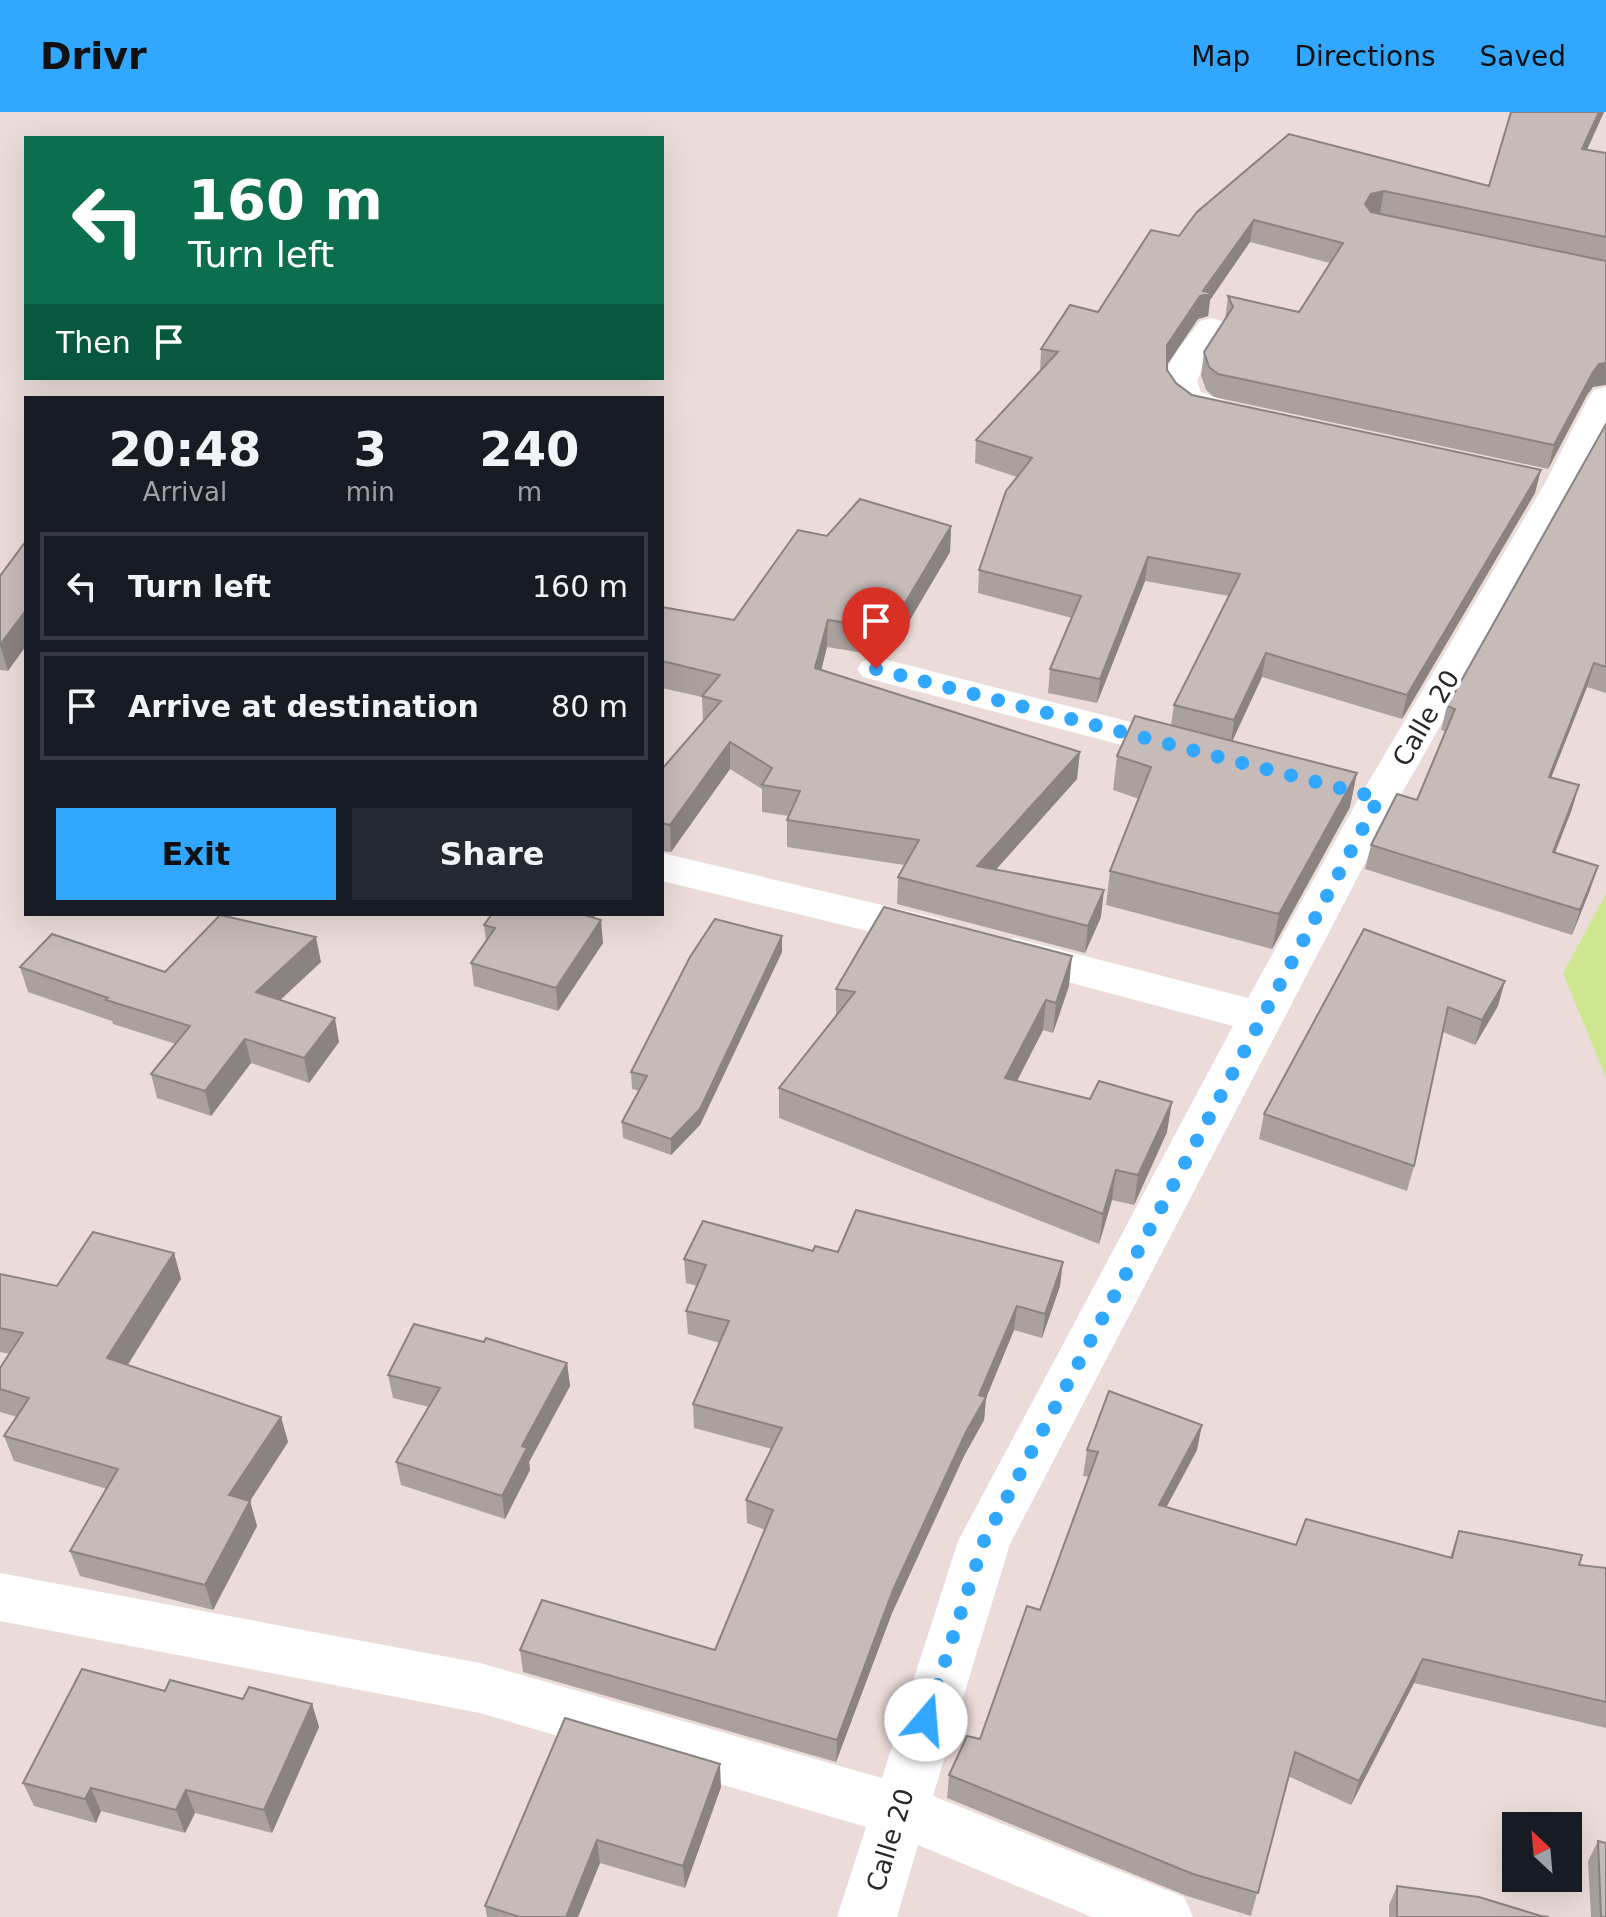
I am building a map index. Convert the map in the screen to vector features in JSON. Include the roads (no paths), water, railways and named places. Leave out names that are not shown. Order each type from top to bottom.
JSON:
[{"type":"street","points":[[1211,328],[1179,375],[1179,390],[1187,400],[1202,408],[1264,421]]},
{"type":"street","name":"Calle 20","points":[[867,1917],[984,1541],[1260,1017],[1364,794],[1545,482],[1606,397]]},
{"type":"street","points":[[876,669],[1212,755]]},
{"type":"street","points":[[664,867],[864,914],[1260,1017]]},
{"type":"street","points":[[0,1597],[480,1688],[899,1810],[1163,1917]]}]
